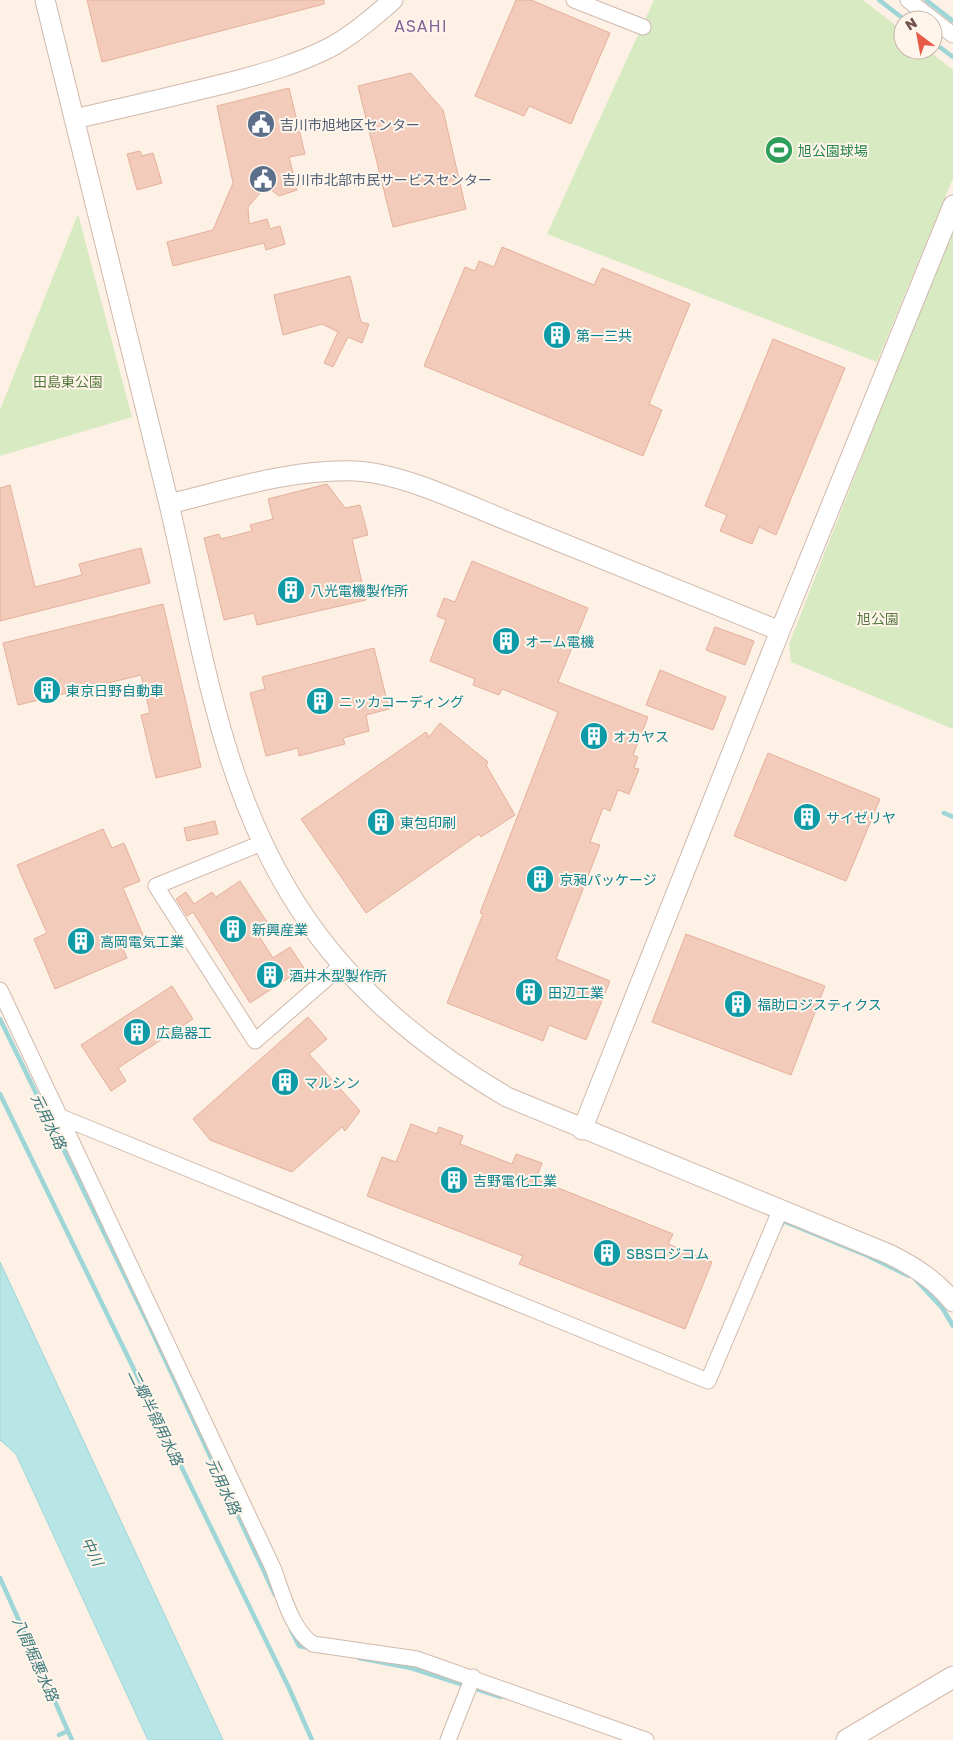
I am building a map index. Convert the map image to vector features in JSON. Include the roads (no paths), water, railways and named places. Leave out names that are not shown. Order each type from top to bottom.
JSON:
[{"type":"main road","points":[[847,1740],[953,1677]]},
{"type":"street","points":[[45,0],[169,504],[218,720],[238,783],[262,843],[289,893],[341,966],[410,1032],[460,1069],[507,1097],[582,1130],[910,1264],[930,1279],[953,1302]]},
{"type":"street","points":[[74,119],[280,69],[306,59],[355,31],[392,0]]},
{"type":"street","points":[[574,0],[643,27]]},
{"type":"street","points":[[908,0],[953,35]]},
{"type":"street","points":[[582,1130],[780,631],[953,205]]},
{"type":"street","points":[[169,504],[285,476],[322,471],[357,471],[390,478],[464,504],[780,631]]},
{"type":"street","points":[[262,843],[156,886],[255,1041],[341,966]]},
{"type":"street","points":[[0,990],[62,1117],[269,1559],[293,1617],[306,1640],[313,1644],[418,1659],[646,1740]]},
{"type":"street","points":[[62,1117],[708,1381],[780,1211]]},
{"type":"street","points":[[448,1740],[473,1677]]},
{"type":"water","name":"中川","points":[[0,1262],[223,1740],[148,1740],[16,1454],[0,1440]]},
{"type":"waterway","points":[[879,0],[893,11]]},
{"type":"waterway","points":[[926,0],[953,21]]},
{"type":"waterway","points":[[943,50],[953,57]]},
{"type":"waterway","points":[[944,813],[953,817]]},
{"type":"waterway","name":"元用水路","points":[[0,1019],[148,1323],[275,1595]]},
{"type":"waterway","name":"二郷半領用水路","points":[[0,1094],[289,1688],[312,1740]]},
{"type":"waterway","name":"元用水路","points":[[46,1117],[57,1121]]},
{"type":"waterway","points":[[781,1226],[783,1221],[868,1256],[909,1276]]},
{"type":"waterway","points":[[916,1280],[943,1309],[953,1326]]},
{"type":"waterway","name":"八間堀悪水路","points":[[0,1578],[72,1740]]},
{"type":"waterway","name":"元用水路","points":[[291,1630],[299,1646],[310,1648]]},
{"type":"waterway","name":"元用水路","points":[[359,1658],[411,1668],[501,1697]]},
{"type":"waterway","points":[[59,1735],[68,1731]]},
{"type":"place","name":"吉川市旭地区センター","points":[[261,124]]},
{"type":"place","name":"旭公園球場","points":[[779,150]]},
{"type":"place","name":"吉川市北部市民サービスセンター","points":[[263,179]]},
{"type":"place","name":"第一三共","points":[[557,335]]},
{"type":"place","name":"八光電機製作所","points":[[291,590]]},
{"type":"place","name":"オーム電機","points":[[506,641]]},
{"type":"place","name":"東京日野自動車","points":[[47,690]]},
{"type":"place","name":"ニッカコーディング","points":[[320,701]]},
{"type":"place","name":"オカヤス","points":[[594,736]]},
{"type":"place","name":"サイゼリヤ","points":[[807,817]]},
{"type":"place","name":"東包印刷","points":[[381,822]]},
{"type":"place","name":"京昶パッケージ","points":[[540,879]]},
{"type":"place","name":"新興産業","points":[[233,929]]},
{"type":"place","name":"高岡電気工業","points":[[81,941]]},
{"type":"place","name":"酒井木型製作所","points":[[270,975]]},
{"type":"place","name":"田辺工業","points":[[529,992]]},
{"type":"place","name":"福助ロジスティクス","points":[[738,1004]]},
{"type":"place","name":"広島器工","points":[[137,1032]]},
{"type":"place","name":"マルシン","points":[[285,1082]]},
{"type":"place","name":"吉野電化工業","points":[[454,1180]]},
{"type":"place","name":"SBSロジコム","points":[[607,1253]]},
{"type":"district","name":"ASAHI","points":[[421,26]]},
{"type":"park label","name":"田島東公園","points":[[68,381]]},
{"type":"park label","name":"旭公園","points":[[878,618]]}]
